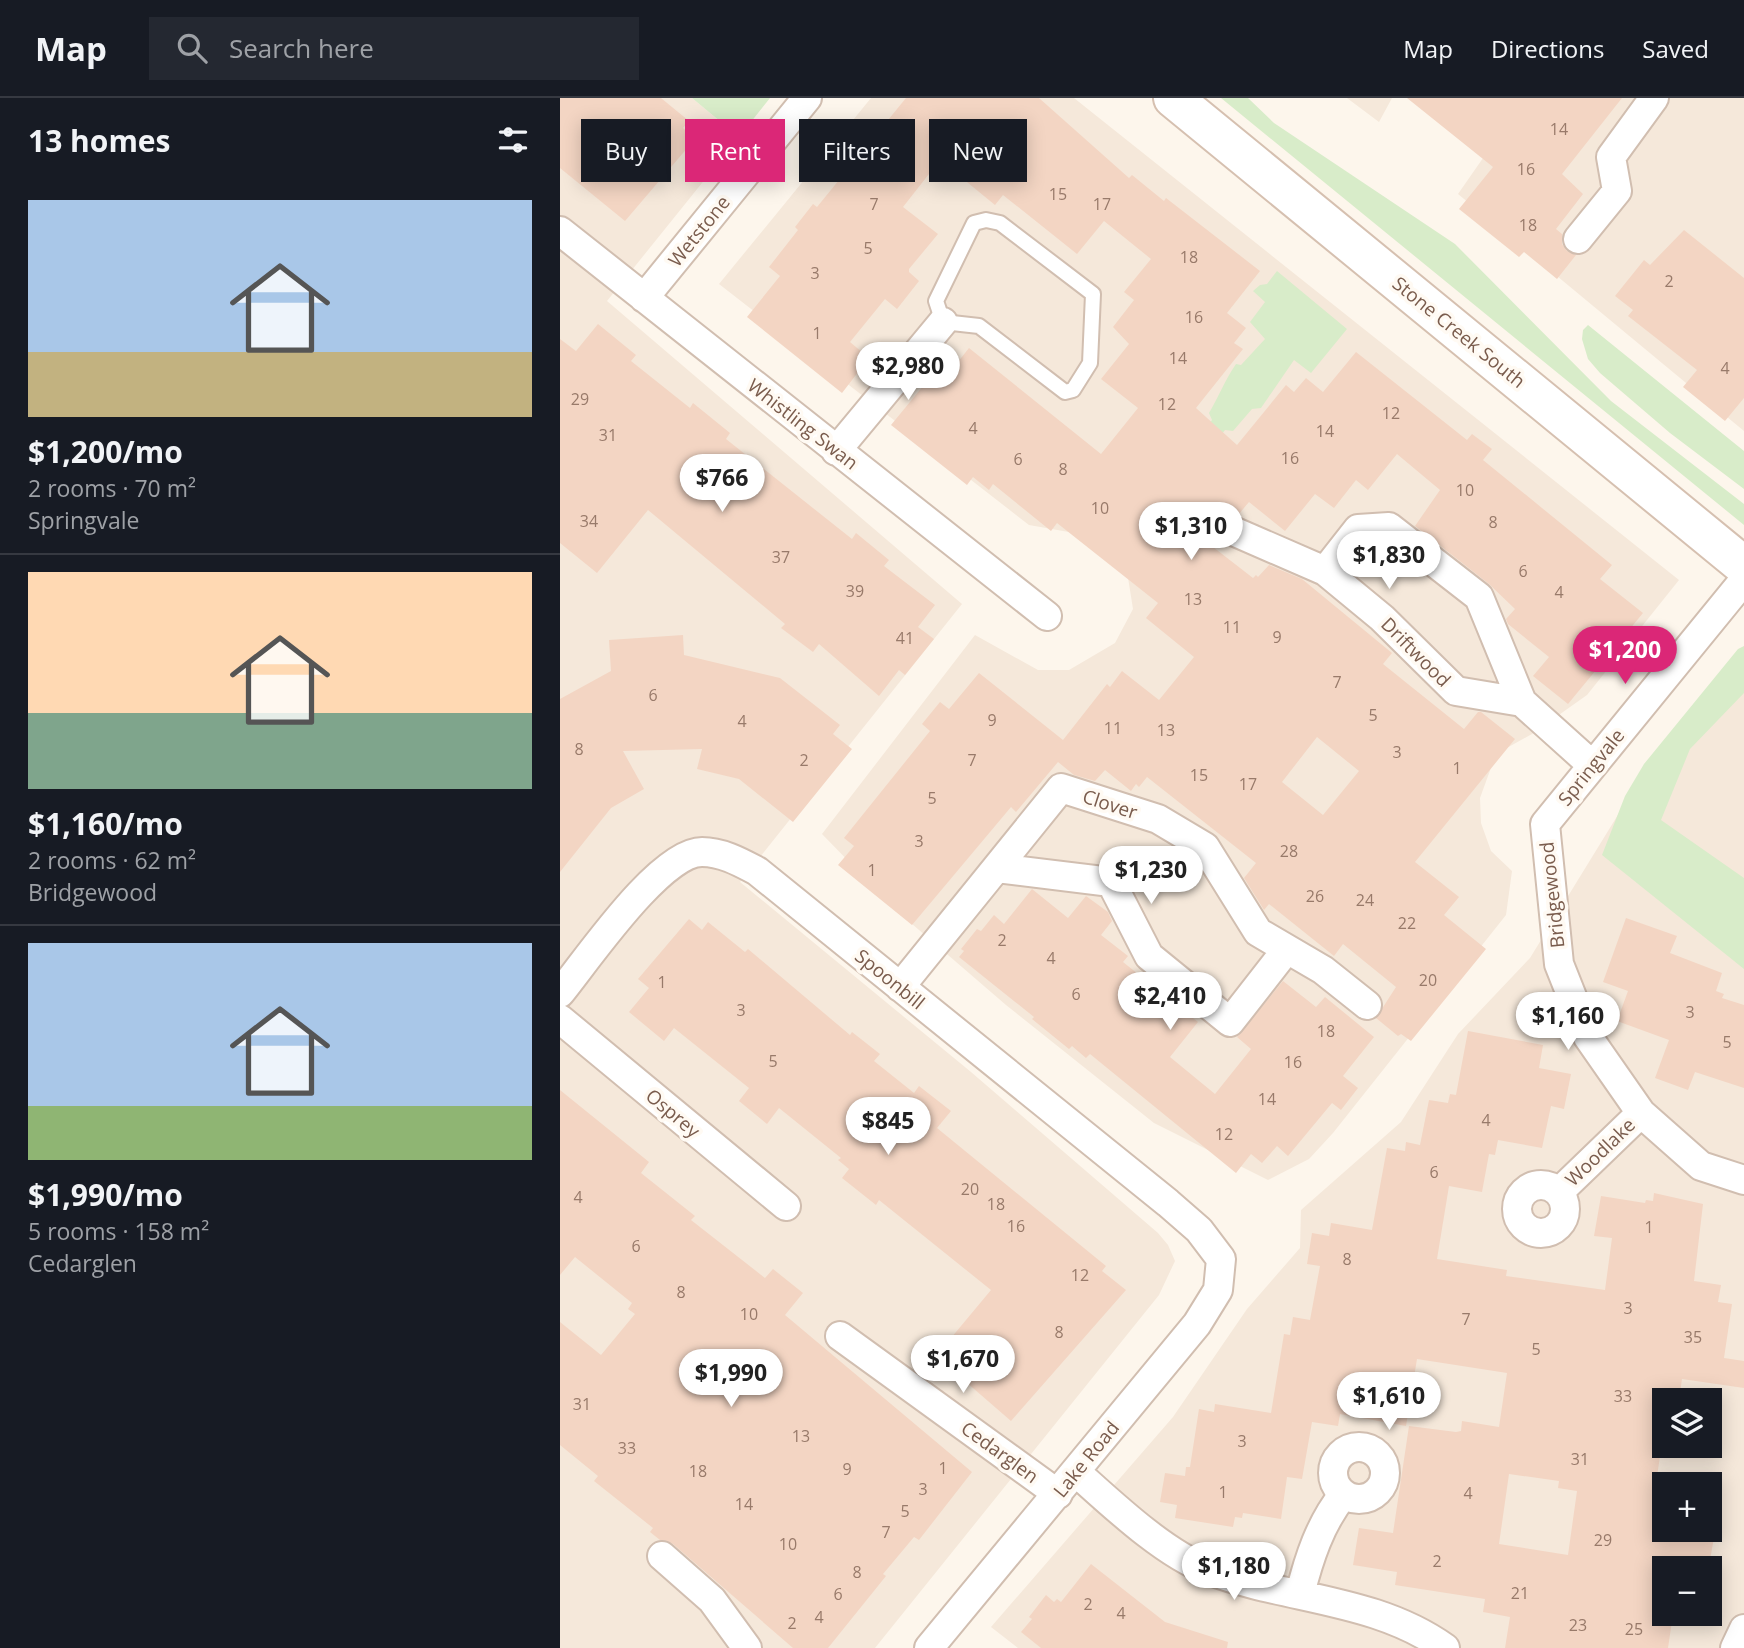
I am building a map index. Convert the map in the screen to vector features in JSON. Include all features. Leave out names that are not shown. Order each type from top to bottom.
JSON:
[{"type":"street","name":"Wetstone","points":[[644,298],[807,98]]},
{"type":"street","name":"Stone Creek South","points":[[1173,98],[1744,566]]},
{"type":"street","points":[[1578,239],[1617,191],[1611,157],[1654,98]]},
{"type":"street","name":"Whistling Swan","points":[[560,231],[1047,616]]},
{"type":"street","points":[[836,451],[943,322]]},
{"type":"street","points":[[1325,571],[1359,528],[1389,527],[1479,597],[1522,702],[1592,765]]},
{"type":"street","name":"Driftwood","points":[[1233,531],[1325,571],[1382,618],[1456,691],[1522,702]]},
{"type":"street","name":"Springvale","points":[[1545,824],[1744,580]]},
{"type":"street","name":"Clover","points":[[901,987],[1061,788],[1158,819],[1205,847],[1258,932],[1323,970],[1367,1006]]},
{"type":"street","name":"Bridgewood","points":[[1545,824],[1559,964],[1588,1037],[1641,1113],[1701,1166],[1744,1180]]},
{"type":"street","name":"Spoonbill","points":[[560,993],[650,881],[671,863],[700,852],[730,857],[757,871],[1168,1203],[1199,1230],[1221,1259]]},
{"type":"street","points":[[997,868],[1111,882],[1149,956],[1230,1022],[1287,949]]},
{"type":"street","name":"Osprey","points":[[560,1020],[786,1206]]},
{"type":"street","name":"Woodlake","points":[[1559,1192],[1641,1113]]},
{"type":"street","name":"Lake Road","points":[[929,1648],[1197,1324],[1218,1290],[1221,1259]]},
{"type":"street","name":"Cedarglen","points":[[840,1336],[1058,1494]]},
{"type":"street","points":[[1076,1472],[1141,1529],[1207,1570],[1390,1617],[1445,1648]]},
{"type":"street","points":[[1300,1594],[1309,1561],[1329,1513],[1343,1495]]},
{"type":"street","points":[[662,1556],[712,1600],[747,1648]]},
{"type":"street","points":[[1735,1648],[1744,1629]]},
{"type":"lane","points":[[986,220],[1000,223],[1093,294],[1090,363],[1073,390],[1065,392],[979,326],[943,322],[936,301],[974,223],[986,220]]},
{"type":"shaded area","points":[[560,98],[692,98],[717,119],[685,119],[685,182],[703,182],[607,301],[962,604],[740,882],[971,1072],[1158,1233],[1168,1245],[1175,1261],[1159,1295],[875,1648],[560,1648]]},
{"type":"shaded area","points":[[871,98],[1074,98],[1679,580],[1587,695],[1532,734],[1496,754],[1480,798],[1481,823],[1491,851],[1512,871],[1506,915],[1333,1133],[1309,1159],[1268,1180],[1154,1123],[1006,1005],[897,911],[822,834],[975,635],[1038,670],[1069,670],[1115,643],[1133,609],[1126,565],[1080,534],[1029,525],[719,284],[802,182],[915,182],[915,119],[854,119]]},
{"type":"shaded area","points":[[1347,98],[1392,98],[1379,122]]},
{"type":"shaded area","points":[[1452,98],[1744,98],[1744,431],[1458,194],[1490,148]]},
{"type":"shaded area","points":[[1744,674],[1744,1648],[1018,1648],[991,1627],[1173,1417],[1247,1309],[1300,1248],[1301,1210],[1401,1122],[1458,1034],[1530,958],[1659,748]]},
{"type":"green space","points":[[692,98],[770,98],[753,119],[717,119]]},
{"type":"green space","points":[[1221,98],[1248,98],[1274,123],[1455,244],[1611,401],[1744,504],[1744,525]]},
{"type":"green space","points":[[1277,271],[1347,329],[1311,373],[1294,360],[1261,408],[1252,409],[1233,431],[1225,430],[1191,473],[1180,461],[1212,420],[1209,413],[1236,364],[1241,365],[1265,339],[1250,322],[1265,302],[1253,291],[1260,285],[1267,284]]},
{"type":"green space","points":[[1588,325],[1744,451],[1744,489],[1670,433],[1600,373],[1588,359],[1582,339],[1583,330]]},
{"type":"green space","points":[[1744,646],[1744,693],[1690,749],[1661,820],[1744,878],[1744,969],[1602,855],[1625,796],[1644,764],[1738,649]]},
{"type":"building","points":[[560,98],[661,98],[687,119],[683,128],[685,151],[671,167],[671,119],[581,119],[581,182],[658,182],[625,221],[560,168]]},
{"type":"building","points":[[906,98],[1039,98],[1129,178],[1132,175],[1164,201],[1166,198],[1260,271],[1227,313],[1246,328],[1234,343],[1243,349],[1196,408],[1237,445],[1286,385],[1294,392],[1306,378],[1323,392],[1356,352],[1467,440],[1472,434],[1492,449],[1483,460],[1612,565],[1600,579],[1643,613],[1568,704],[1533,676],[1549,657],[1508,624],[1506,619],[1515,609],[1489,584],[1415,526],[1440,490],[1397,454],[1368,490],[1356,480],[1334,508],[1315,494],[1285,531],[1249,502],[1238,515],[1224,517],[1218,524],[1219,539],[1213,547],[1253,578],[1256,575],[1258,577],[1269,565],[1302,579],[1392,653],[1383,664],[1464,729],[1478,712],[1481,712],[1515,739],[1415,862],[1459,897],[1444,915],[1486,949],[1411,1041],[1401,1034],[1398,1036],[1376,1018],[1396,987],[1343,944],[1334,956],[1269,904],[1264,910],[1244,878],[1256,863],[1147,777],[1139,787],[1136,784],[1131,791],[1105,770],[1095,781],[1074,775],[1058,762],[1016,812],[1011,807],[912,925],[838,865],[854,846],[844,838],[930,731],[922,724],[940,702],[949,709],[979,673],[1063,740],[1107,684],[1110,687],[1122,671],[1159,700],[1194,657],[1146,618],[1158,603],[1057,523],[1051,531],[993,484],[989,490],[973,477],[967,485],[891,425],[933,374],[942,382],[969,348],[1101,454],[1138,408],[1101,379],[1129,344],[1113,327],[1134,300],[1124,292],[1151,259],[1104,221],[1077,254],[1003,195],[995,205],[967,182],[1027,182],[1027,119],[929,119],[929,174],[903,207],[938,234],[909,269],[919,281],[897,309],[885,299],[850,342],[869,358],[842,393],[747,317],[780,276],[769,267],[798,230],[795,227],[813,204],[817,207],[837,182],[915,182],[915,119],[889,119]],"holes":[[[1317,737],[1359,771],[1323,815],[1282,782]]]},
{"type":"building","points":[[1407,98],[1622,98],[1562,174],[1583,194],[1556,229],[1562,234],[1562,244],[1567,251],[1576,255],[1557,279],[1524,252],[1519,257],[1459,209],[1493,167]]},
{"type":"building","points":[[1684,230],[1744,278],[1744,398],[1725,421],[1683,387],[1697,370],[1628,316],[1633,310],[1615,296],[1644,260],[1650,265]]},
{"type":"building","points":[[598,324],[636,355],[631,361],[690,408],[693,403],[730,433],[726,439],[852,539],[856,533],[889,560],[884,566],[935,605],[918,627],[934,639],[905,675],[899,670],[879,696],[819,644],[813,652],[781,628],[785,624],[648,510],[597,573],[560,543],[560,339],[576,351]]},
{"type":"building","points":[[683,635],[684,655],[780,678],[840,725],[833,734],[852,749],[793,822],[739,779],[697,769],[702,749],[623,751],[644,789],[611,808],[560,872],[560,699],[611,671],[609,640]]},
{"type":"building","points":[[1032,889],[1068,918],[1086,896],[1108,912],[1112,921],[1101,935],[1128,956],[1123,962],[1198,1022],[1170,1057],[1215,1094],[1251,1049],[1237,1037],[1283,981],[1316,1007],[1325,997],[1374,1037],[1343,1076],[1358,1088],[1341,1110],[1332,1103],[1288,1156],[1277,1146],[1262,1163],[1251,1154],[1236,1173],[1090,1054],[1086,1058],[1072,1046],[1069,1049],[959,957],[964,951],[961,949],[977,929],[981,931],[994,915],[1004,924]]},
{"type":"building","points":[[1626,918],[1677,936],[1670,953],[1722,973],[1716,991],[1724,994],[1722,998],[1744,1005],[1744,1088],[1695,1072],[1688,1090],[1655,1078],[1669,1040],[1617,1021],[1628,991],[1603,982]]},
{"type":"building","points":[[689,919],[702,930],[708,922],[745,952],[748,949],[850,1035],[852,1032],[880,1054],[874,1061],[914,1093],[919,1086],[951,1111],[937,1128],[1106,1266],[1102,1271],[1126,1290],[1011,1421],[936,1356],[991,1290],[879,1200],[876,1205],[842,1178],[849,1169],[838,1160],[841,1158],[779,1108],[767,1124],[739,1101],[749,1088],[674,1028],[664,1041],[629,1012],[649,988],[638,979]]},
{"type":"building","points":[[1468,1031],[1543,1045],[1539,1068],[1571,1074],[1564,1109],[1551,1106],[1542,1148],[1498,1140],[1495,1155],[1489,1154],[1482,1192],[1449,1186],[1437,1259],[1507,1270],[1506,1276],[1605,1290],[1612,1238],[1594,1236],[1601,1196],[1645,1203],[1646,1200],[1653,1201],[1654,1193],[1703,1204],[1694,1281],[1721,1285],[1718,1302],[1732,1304],[1724,1358],[1744,1361],[1744,1388],[1682,1379],[1681,1388],[1652,1388],[1652,1458],[1660,1458],[1658,1472],[1652,1472],[1652,1542],[1713,1542],[1711,1556],[1652,1556],[1652,1626],[1671,1626],[1668,1648],[1505,1648],[1510,1617],[1483,1612],[1485,1599],[1395,1585],[1397,1572],[1353,1565],[1359,1528],[1393,1533],[1409,1426],[1456,1432],[1461,1431],[1462,1421],[1499,1427],[1507,1373],[1417,1359],[1406,1426],[1340,1414],[1338,1426],[1312,1422],[1302,1479],[1287,1477],[1281,1519],[1243,1513],[1242,1518],[1235,1517],[1233,1527],[1175,1518],[1177,1505],[1160,1502],[1165,1473],[1185,1476],[1186,1467],[1190,1467],[1199,1409],[1214,1412],[1215,1404],[1271,1413],[1284,1334],[1290,1335],[1293,1317],[1310,1320],[1320,1266],[1307,1264],[1312,1233],[1329,1236],[1331,1223],[1372,1230],[1387,1148],[1405,1151],[1406,1142],[1420,1145],[1429,1100],[1448,1103],[1450,1094],[1456,1095]],"holes":[[[1509,1474],[1559,1481],[1558,1488],[1577,1491],[1568,1555],[1499,1544]]]},
{"type":"building","points":[[560,1090],[649,1162],[641,1173],[695,1216],[691,1220],[765,1278],[773,1269],[803,1293],[785,1315],[972,1472],[919,1540],[914,1537],[883,1574],[886,1576],[828,1648],[793,1648],[673,1544],[660,1540],[650,1532],[653,1528],[594,1481],[598,1476],[560,1445],[560,1322],[601,1355],[635,1314],[628,1309],[632,1303],[575,1257],[560,1275]]},
{"type":"building","points":[[1091,1564],[1165,1622],[1228,1642],[1227,1648],[1041,1648],[1021,1632],[1032,1619],[1029,1617],[1046,1595],[1054,1602],[1057,1599],[1061,1602]]}]
